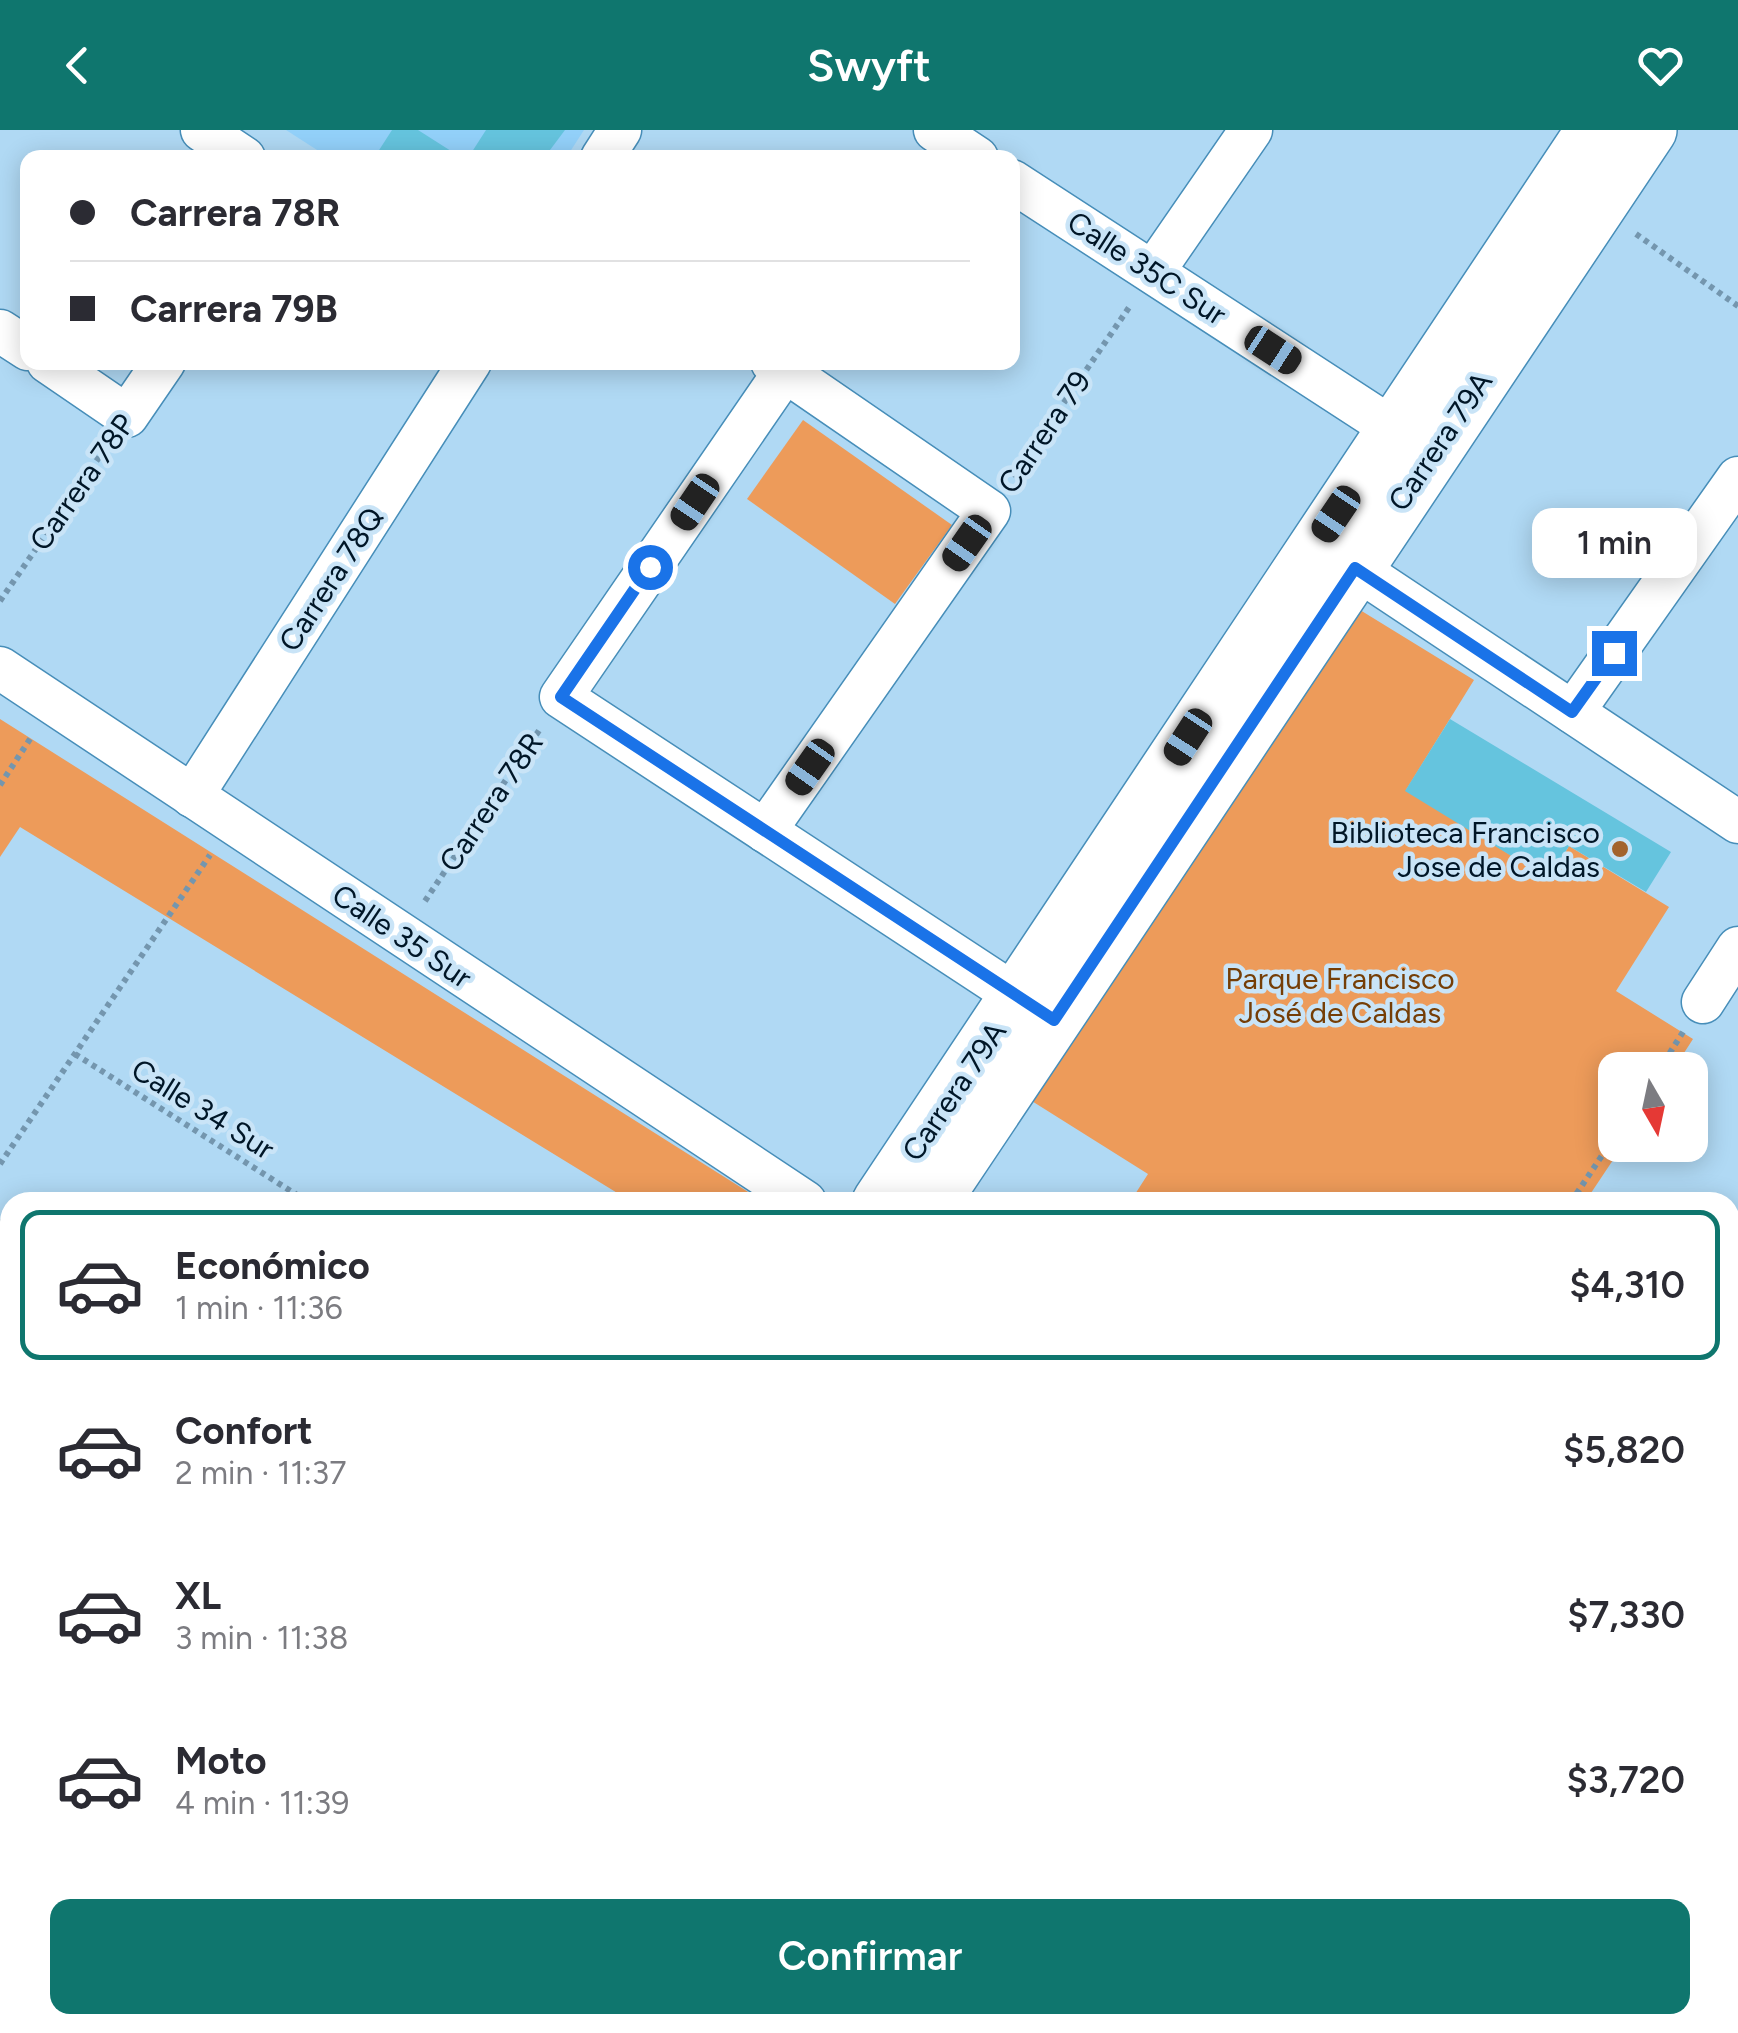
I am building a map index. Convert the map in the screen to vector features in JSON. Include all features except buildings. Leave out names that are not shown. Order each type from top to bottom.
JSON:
[{"type":"street","points":[[202,130],[232,150]]},
{"type":"street","points":[[935,130],[965,150]]},
{"type":"street","points":[[1153,272],[1251,130]]},
{"type":"street","name":"Carrera 79A","points":[[888,1192],[1036,1008],[1412,441],[1594,130]]},
{"type":"street","name":"Carrera 79A","points":[[1412,441],[1596,206],[1650,130]]},
{"type":"street","name":"Calle 35C Sur","points":[[1020,185],[1412,441]]},
{"type":"street","points":[[60,370],[127,416]]},
{"type":"street","name":"Carrera 78P","points":[[127,416],[159,370]]},
{"type":"street","name":"Carrera 78Q","points":[[192,796],[465,370]]},
{"type":"street","points":[[777,370],[561,697],[1036,1008]]},
{"type":"street","points":[[783,370],[989,511]]},
{"type":"street","points":[[1572,712],[1738,478]]},
{"type":"street","name":"Carrera 79","points":[[766,831],[989,511]]},
{"type":"street","points":[[1336,555],[1738,822]]},
{"type":"street","name":"Calle 35 Sur","points":[[0,668],[789,1192]]},
{"type":"street","points":[[1703,1002],[1738,948]]},
{"type":"street","name":"Carrera 79A","points":[[937,1192],[1036,1008]]},
{"type":"path","points":[[1596,206],[1738,306]]},
{"type":"path","name":"Carrera 79","points":[[989,511],[1153,272]]},
{"type":"path","name":"Carrera 78P","points":[[0,600],[127,416]]},
{"type":"path","name":"Carrera 78R","points":[[402,936],[561,697]]},
{"type":"path","points":[[0,785],[53,704]]},
{"type":"path","points":[[0,1164],[232,822]]},
{"type":"path","name":"Calle 34 Sur","points":[[75,1054],[292,1192]]},
{"type":"path","points":[[1578,1192],[1598,1162]]},
{"type":"shaded area","points":[[286,130],[584,130],[571,150],[317,150]]},
{"type":"green space","points":[[803,420],[952,525],[895,604],[747,499]]},
{"type":"green space","name":"Parque Francisco José de Caldas","points":[[1347,602],[1474,680],[1406,790],[1549,879],[1569,846],[1669,907],[1616,991],[1693,1039],[1685,1052],[1598,1052],[1598,1162],[1612,1162],[1592,1192],[1136,1192],[1148,1174],[1027,1098]]},
{"type":"green space","points":[[0,719],[748,1192],[616,1192],[20,827],[0,857]]},
{"type":"place","name":"Biblioteca Francisco Jose de Caldas","points":[[1620,849]]},
{"type":"route","points":[[650,567],[561,697],[1054,1020],[1355,568],[1572,712],[1614,653]]}]
